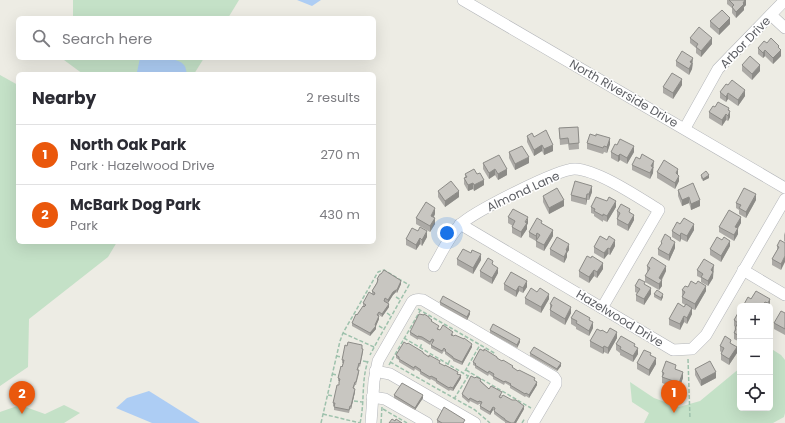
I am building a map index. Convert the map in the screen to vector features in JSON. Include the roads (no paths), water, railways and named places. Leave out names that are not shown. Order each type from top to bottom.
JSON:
[{"type":"street","name":"North Riverside Drive","points":[[463,0],[476,3],[785,188]]},
{"type":"street","name":"Arbor Drive","points":[[685,128],[718,69],[785,0]]},
{"type":"street","points":[[770,15],[785,28]]},
{"type":"street","name":"Almond Lane","points":[[434,266],[460,224],[476,212],[552,175],[574,169],[595,173],[659,210],[602,308]]},
{"type":"street","points":[[785,199],[743,270],[785,295]]},
{"type":"street","name":"Hazelwood Drive","points":[[460,224],[673,350],[692,349],[706,335],[743,270]]},
{"type":"street","points":[[371,423],[380,372],[380,356],[410,305],[414,300],[423,300],[554,377],[556,384],[533,423]]},
{"type":"street","points":[[380,372],[390,374],[479,420]]},
{"type":"street","points":[[375,402],[386,399],[427,423]]},
{"type":"water","points":[[297,0],[321,0],[312,6]]},
{"type":"water","points":[[140,60],[176,60],[184,65],[187,72],[137,72]]},
{"type":"water","points":[[149,391],[200,423],[152,423],[116,408],[127,398]]},
{"type":"place","name":"North Oak Park","points":[[674,413]]},
{"type":"place","name":"McBark Dog Park","points":[[22,414]]}]
